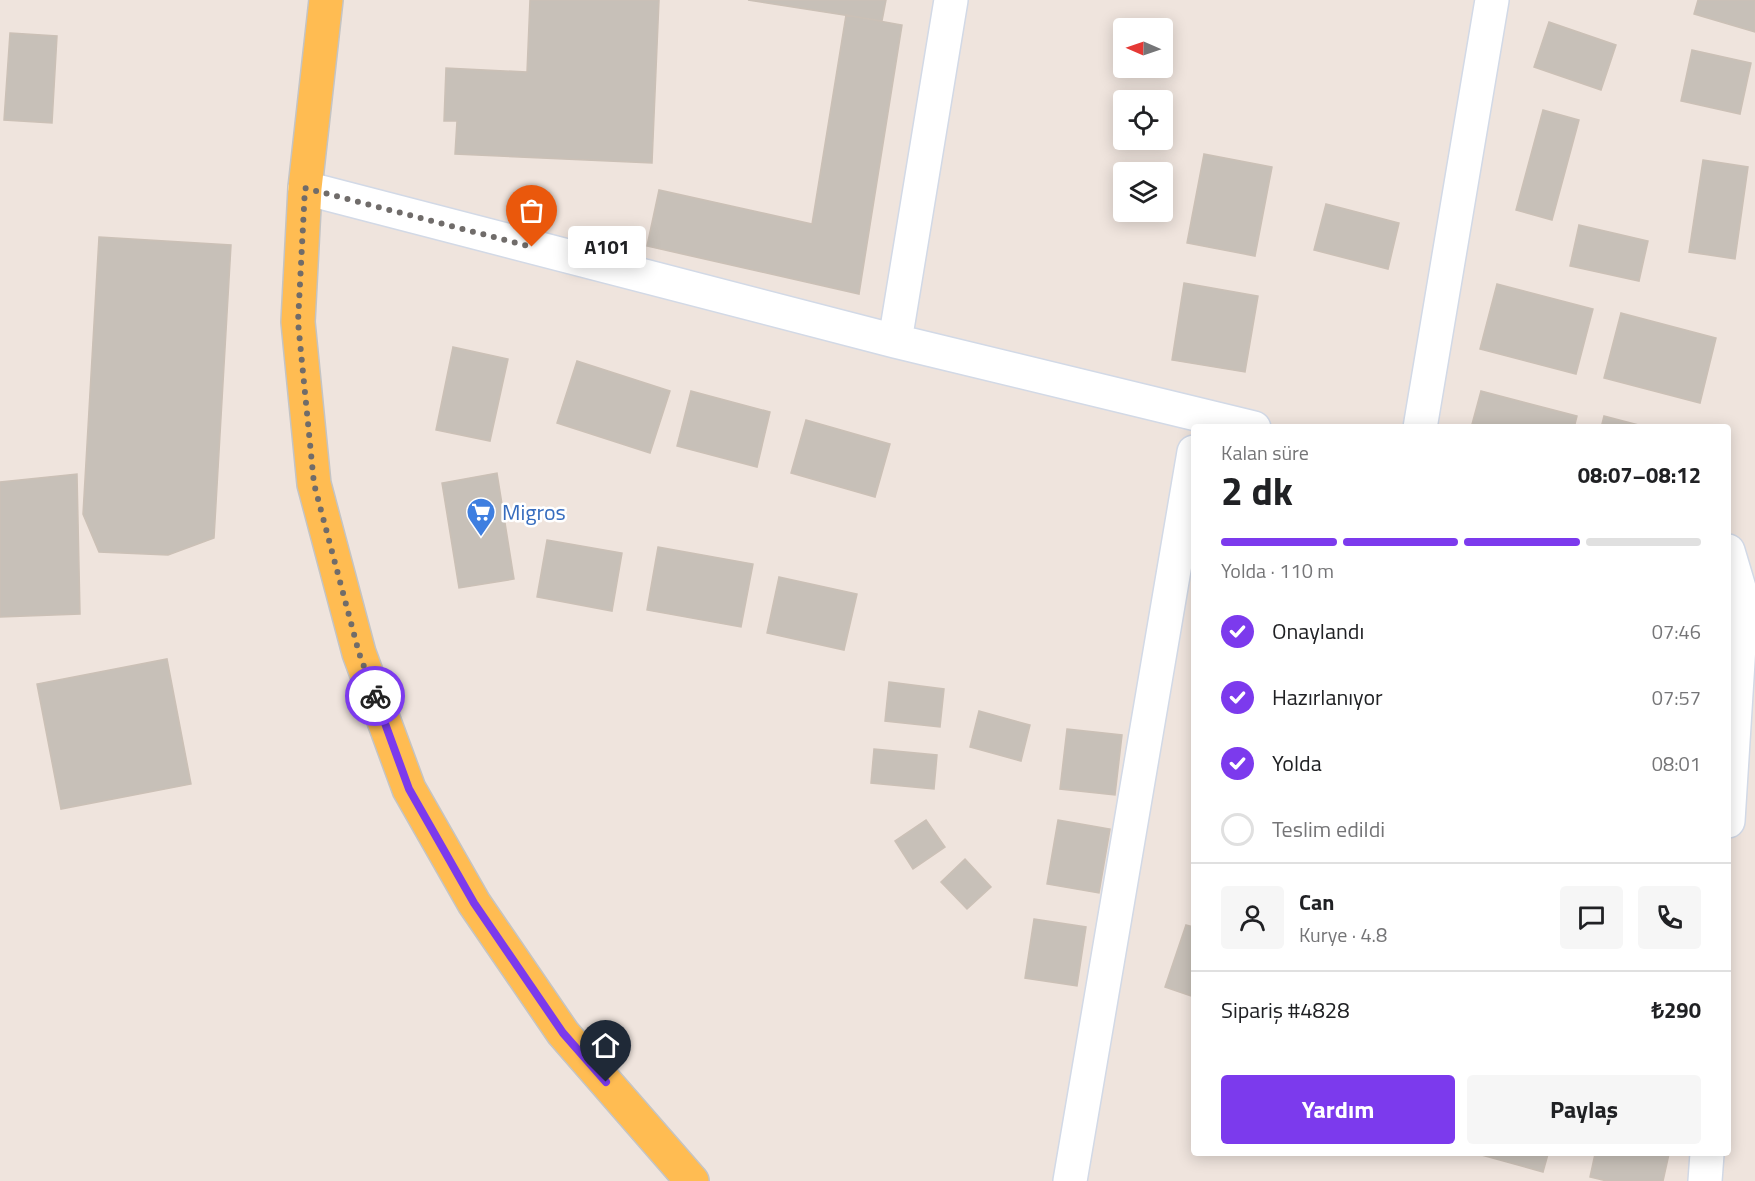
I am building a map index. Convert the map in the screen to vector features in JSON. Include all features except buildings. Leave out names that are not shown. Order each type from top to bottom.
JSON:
[{"type":"main road","points":[[326,0],[305,188],[298,322],[314,484],[359,653],[409,789],[474,903],[563,1033],[692,1181]]},
{"type":"street","points":[[895,341],[951,0]]},
{"type":"street","points":[[1421,424],[1492,0]]},
{"type":"street","points":[[305,188],[1199,421],[1223,424]]},
{"type":"street","points":[[1070,1181],[1191,470]]},
{"type":"street","points":[[1731,550],[1755,541]]},
{"type":"street","points":[[1731,561],[1742,598],[1731,774]]},
{"type":"street","points":[[1705,1181],[1707,1156]]},
{"type":"way so far","points":[[375,696],[359,653],[314,484],[298,322],[305,188],[532,247]]},
{"type":"place","name":"A101","points":[[532,247]]},
{"type":"place","name":"Migros","points":[[481,538]]},
{"type":"route","points":[[375,696],[409,789],[474,903],[563,1033],[606,1082]]}]
